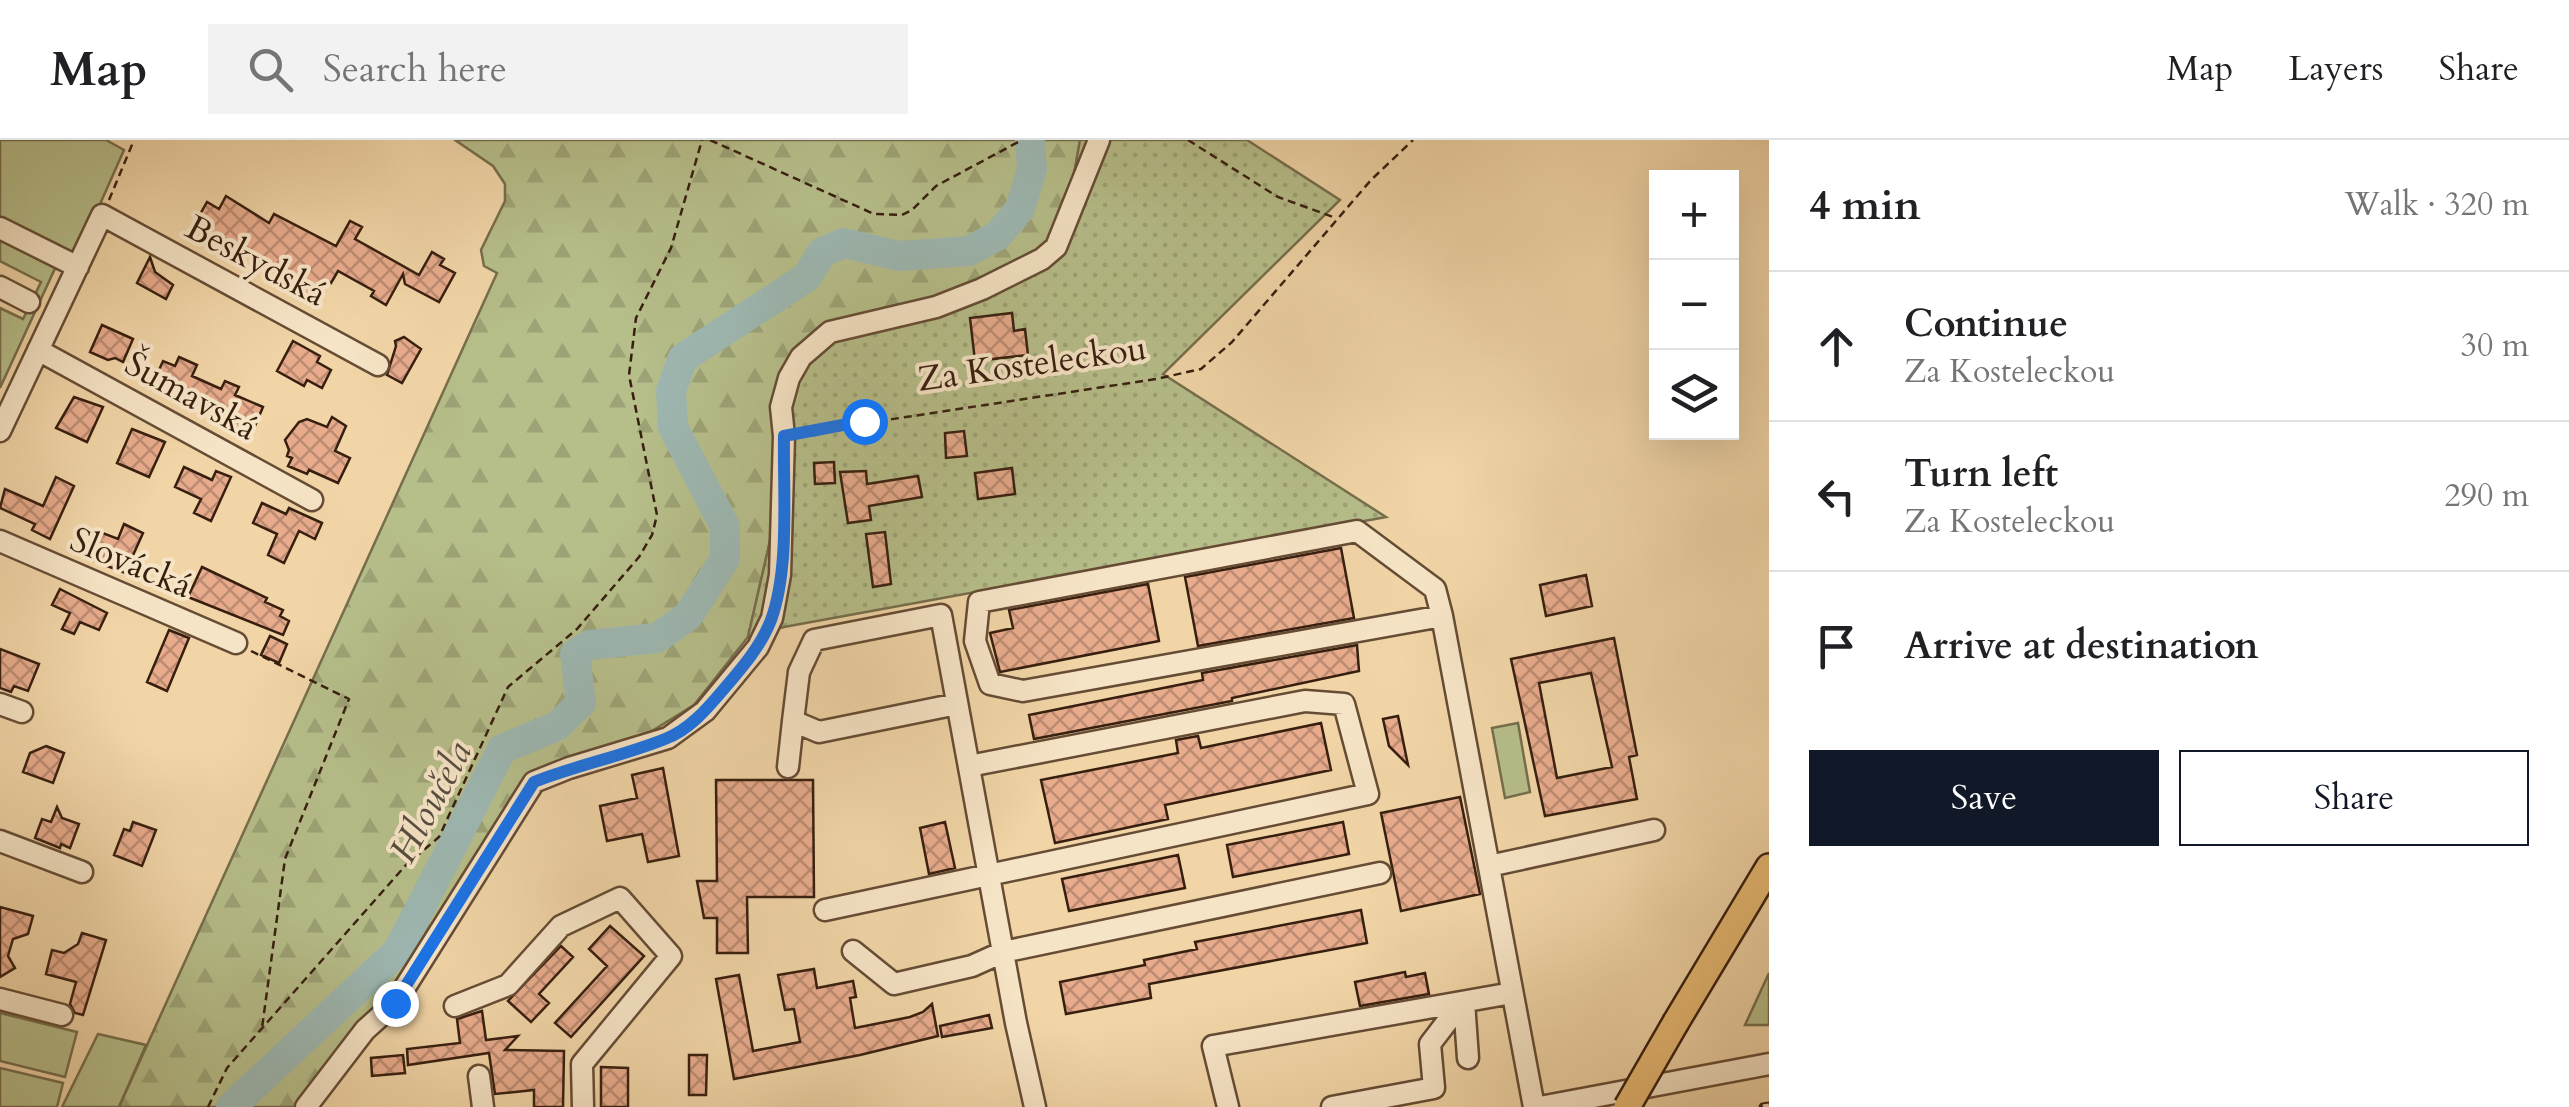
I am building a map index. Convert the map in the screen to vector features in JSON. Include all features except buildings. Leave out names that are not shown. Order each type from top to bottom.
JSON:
[{"type":"main road","points":[[1627,1107],[1769,867]]},
{"type":"street","points":[[306,1107],[366,1030],[395,1003],[534,782],[668,738],[705,711],[758,647],[772,618],[780,575],[784,436],[781,406],[800,357],[830,332],[936,307],[1042,259],[1056,247],[1099,140]]},
{"type":"street","points":[[0,430],[102,215]]},
{"type":"street","name":"Beskydská","points":[[102,215],[378,365]]},
{"type":"street","points":[[0,228],[78,267]]},
{"type":"street","points":[[0,287],[29,302]]},
{"type":"street","name":"Šumavská","points":[[38,350],[312,500]]},
{"type":"street","points":[[1442,616],[1023,691],[990,684],[975,641],[979,602],[1357,531],[1435,589],[1442,616],[1512,993],[1537,1107],[1769,1064]]},
{"type":"street","name":"Slovácká","points":[[0,541],[236,644]]},
{"type":"street","points":[[788,767],[800,672],[814,640],[941,615],[1003,952],[1036,1107]]},
{"type":"street","points":[[826,910],[1368,794],[1344,704],[1304,701],[969,766]]},
{"type":"street","points":[[0,704],[22,712]]},
{"type":"street","points":[[793,721],[819,732],[957,704]]},
{"type":"street","points":[[1489,866],[1654,830]]},
{"type":"street","points":[[0,840],[82,872]]},
{"type":"street","points":[[853,950],[894,984],[972,966],[1003,952],[1380,873]]},
{"type":"street","points":[[455,1006],[508,984],[560,926],[620,898],[672,956],[582,1064],[583,1107]]},
{"type":"street","points":[[1228,1107],[1214,1046],[1512,993]]},
{"type":"street","points":[[0,999],[62,1015]]},
{"type":"street","points":[[1458,1003],[1468,1058]]},
{"type":"street","points":[[1332,1107],[1434,1088],[1430,1044],[1458,1003]]},
{"type":"street","points":[[478,1076],[483,1107]]},
{"type":"path","points":[[102,215],[134,140]]},
{"type":"path","points":[[208,1107],[227,1068],[406,866],[438,837],[508,687],[577,629],[640,557],[652,535],[657,516],[629,375],[636,318],[671,248],[702,140]]},
{"type":"path","points":[[710,140],[885,216],[912,210],[936,186],[1020,141]]},
{"type":"path","points":[[1188,140],[1278,197],[1338,219]]},
{"type":"path","name":"Za Kosteleckou","points":[[784,436],[1156,380],[1201,369],[1232,342],[1371,180],[1413,140]]},
{"type":"path","points":[[236,644],[349,699],[286,859],[262,1029]]},
{"type":"green space","points":[[0,140],[106,140],[124,150],[77,256],[0,218]]},
{"type":"green space","points":[[455,140],[1080,140],[1064,233],[772,532],[748,637],[694,705],[621,750],[531,771],[413,963],[294,1107],[119,1107],[497,273],[484,266],[481,250],[505,201],[505,184],[493,166]]},
{"type":"green space","points":[[1080,140],[1247,140],[1340,200],[1163,374],[1386,517],[784,627],[748,637],[772,532],[774,412],[826,325],[1021,274],[1064,233]]},
{"type":"green space","points":[[0,236],[57,264],[0,388],[0,308],[23,319],[41,282],[0,261]]},
{"type":"green space","points":[[1518,723],[1530,792],[1505,798],[1492,728]]},
{"type":"green space","points":[[1769,973],[1769,1025],[1745,1025]]},
{"type":"green space","points":[[0,1013],[77,1032],[65,1077],[0,1061]]},
{"type":"green space","points":[[98,1034],[146,1045],[119,1107],[62,1107]]},
{"type":"green space","points":[[0,1068],[63,1083],[57,1107],[0,1107]]},
{"type":"waterway","name":"Hloučela","points":[[231,1107],[398,951],[502,749],[557,726],[581,703],[575,654],[589,645],[657,638],[688,616],[725,559],[725,527],[673,427],[671,391],[683,358],[807,277],[822,252],[844,243],[899,256],[969,251],[997,236],[1020,209],[1032,169],[1030,140]]},
{"type":"railway","points":[[1763,1107],[1769,1106]]},
{"type":"route","points":[[395,1003],[534,782],[668,738],[705,711],[758,647],[772,618],[780,575],[784,436],[864,421]]}]
